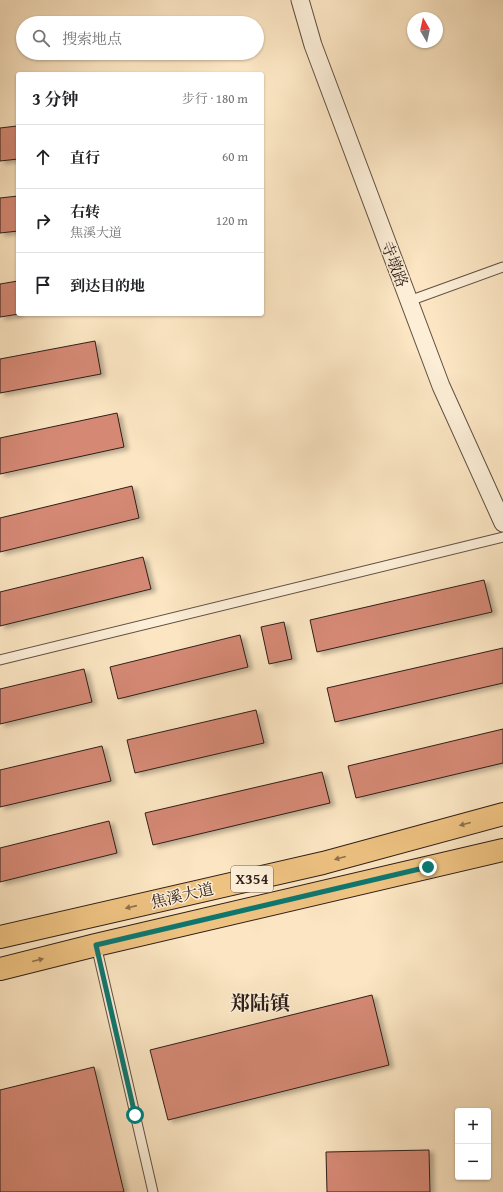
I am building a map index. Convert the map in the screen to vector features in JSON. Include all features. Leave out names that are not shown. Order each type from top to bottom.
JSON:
[{"type":"main road","name":"焦溪大道","points":[[0,937],[323,862],[503,814]]},
{"type":"main road","name":"焦溪大道","points":[[0,969],[96,945],[503,850]]},
{"type":"street","name":"寺墩路","points":[[300,0],[313,45],[441,386],[503,523]]},
{"type":"lane","points":[[409,301],[503,267]]},
{"type":"lane","points":[[0,660],[503,537]]},
{"type":"lane","points":[[96,945],[153,1192]]},
{"type":"building","points":[[16,126],[16,159],[0,161],[0,128]]},
{"type":"building","points":[[16,196],[16,231],[0,233],[0,198]]},
{"type":"building","points":[[16,281],[16,314],[0,317],[0,284]]},
{"type":"building","points":[[95,341],[101,374],[0,393],[0,359]]},
{"type":"building","points":[[117,413],[124,447],[0,474],[0,438]]},
{"type":"building","points":[[132,486],[139,518],[0,552],[0,518]]},
{"type":"building","points":[[143,557],[151,589],[0,626],[0,592]]},
{"type":"building","points":[[484,580],[492,612],[317,652],[310,620]]},
{"type":"building","points":[[284,622],[292,659],[269,664],[261,627]]},
{"type":"building","points":[[240,635],[248,667],[118,699],[110,667]]},
{"type":"building","points":[[503,648],[503,683],[335,722],[327,688]]},
{"type":"building","points":[[84,669],[92,702],[0,724],[0,689]]},
{"type":"building","points":[[256,710],[264,743],[135,773],[127,740]]},
{"type":"building","points":[[503,729],[503,763],[356,798],[348,766]]},
{"type":"building","points":[[102,746],[111,781],[0,807],[0,770]]},
{"type":"building","points":[[322,772],[330,803],[153,845],[145,813]]},
{"type":"building","points":[[109,821],[117,853],[0,882],[0,848]]},
{"type":"building","points":[[372,995],[389,1065],[168,1120],[150,1050]]},
{"type":"building","points":[[94,1067],[124,1192],[0,1192],[0,1090]]},
{"type":"building","points":[[429,1150],[430,1192],[327,1192],[326,1152]]},
{"type":"district","name":"郑陆镇","points":[[260,1003]]},
{"type":"route","points":[[135,1115],[96,945],[428,867]]}]
